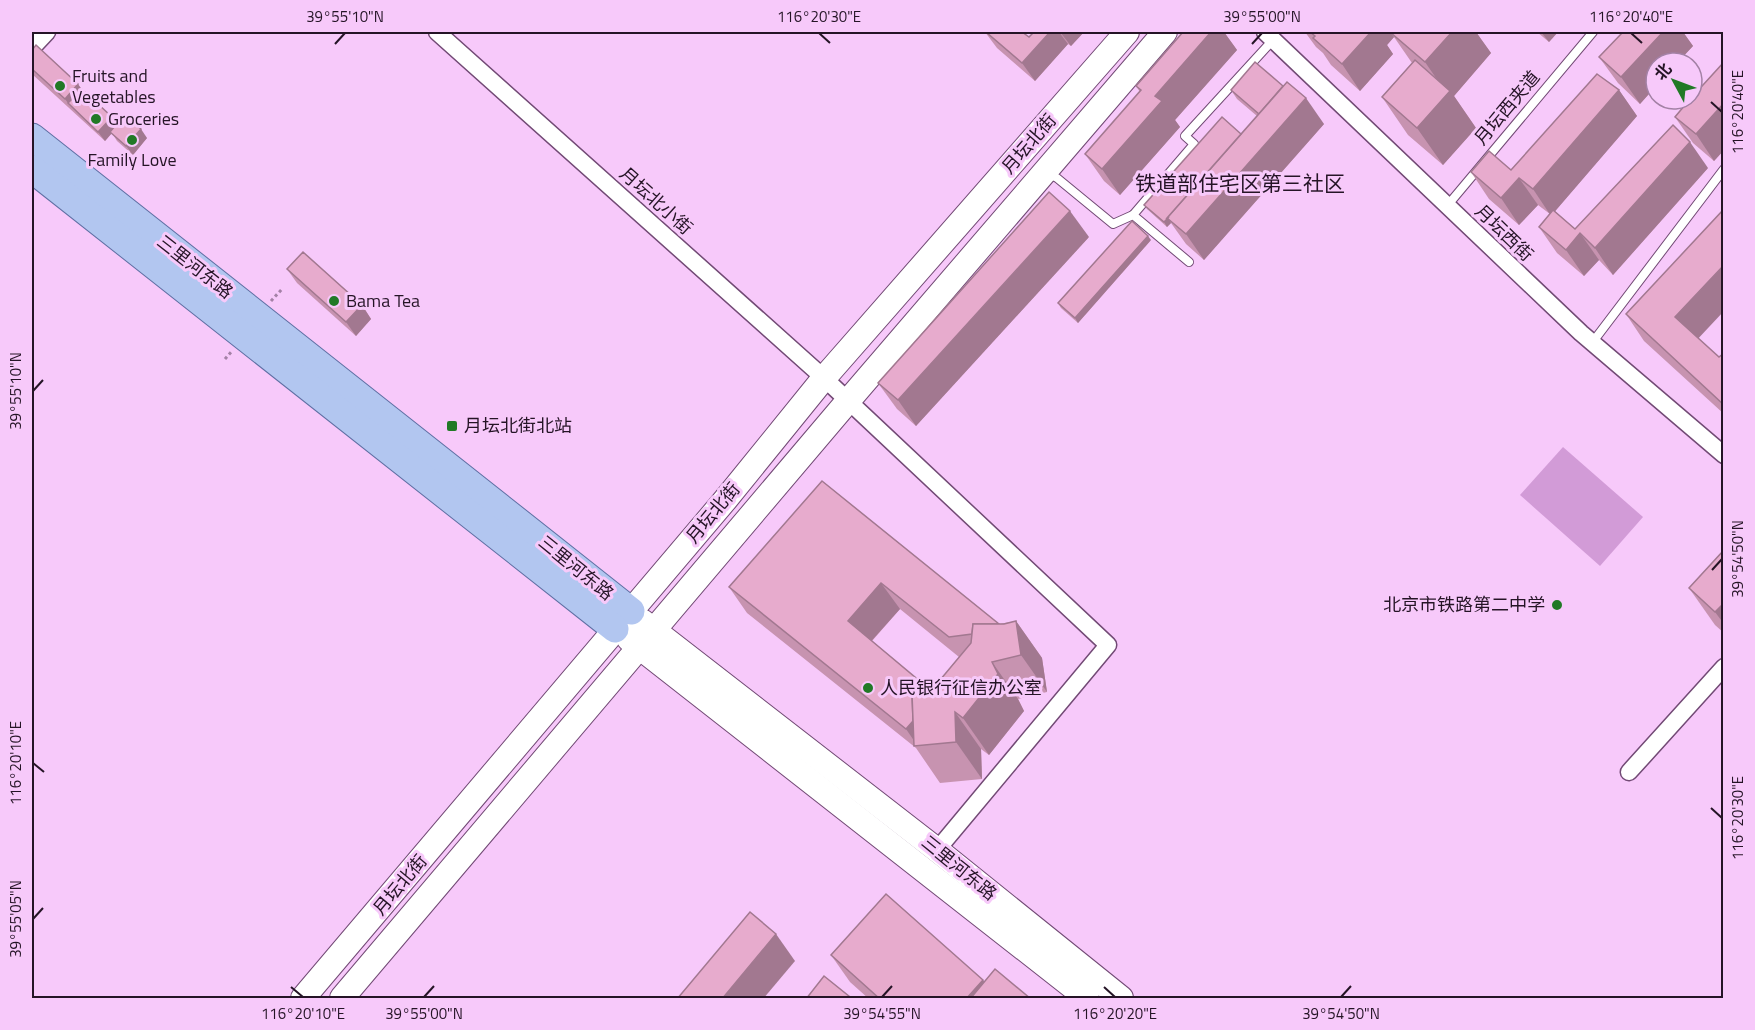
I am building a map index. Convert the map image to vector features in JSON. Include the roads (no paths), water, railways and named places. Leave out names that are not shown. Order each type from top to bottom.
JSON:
[{"type":"main road","name":"月坛北街","points":[[303,999],[824,378],[1127,32]]},
{"type":"main road","name":"月坛北街","points":[[342,999],[848,401],[1165,32]]},
{"type":"main road","name":"三里河东路","points":[[32,137],[426,447],[623,620]]},
{"type":"main road","name":"三里河东路","points":[[32,169],[647,639],[937,850],[1121,999]]},
{"type":"main road","name":"三里河东路","points":[[647,639],[747,734],[1087,999]]},
{"type":"street","points":[[32,48],[46,32]]},
{"type":"street","name":"月坛北小街","points":[[436,32],[824,378],[1108,645],[937,850]]},
{"type":"street","name":"月坛西街","points":[[1269,36],[1592,343],[1724,455]]},
{"type":"street","points":[[1629,772],[1724,667]]},
{"type":"lane","name":"月坛西夹道","points":[[1447,206],[1593,32]]},
{"type":"lane","points":[[1044,172],[1057,178],[1113,224],[1133,215],[1194,144],[1185,136],[1269,36]]},
{"type":"lane","points":[[1592,343],[1724,169]]},
{"type":"lane","points":[[1133,215],[1190,262]]},
{"type":"place","name":"Fruits and Vegetables","points":[[60,86]]},
{"type":"place","name":"Groceries","points":[[96,119]]},
{"type":"place","name":"Family Love","points":[[132,140]]},
{"type":"place","name":"Bama Tea","points":[[334,301]]},
{"type":"place","name":"月坛北街北站","points":[[452,426]]},
{"type":"place","name":"北京市铁路第二中学","points":[[1557,605]]},
{"type":"place","name":"人民银行征信办公室","points":[[868,688]]},
{"type":"district","name":"铁道部住宅区第三社区","points":[[1240,184]]}]
